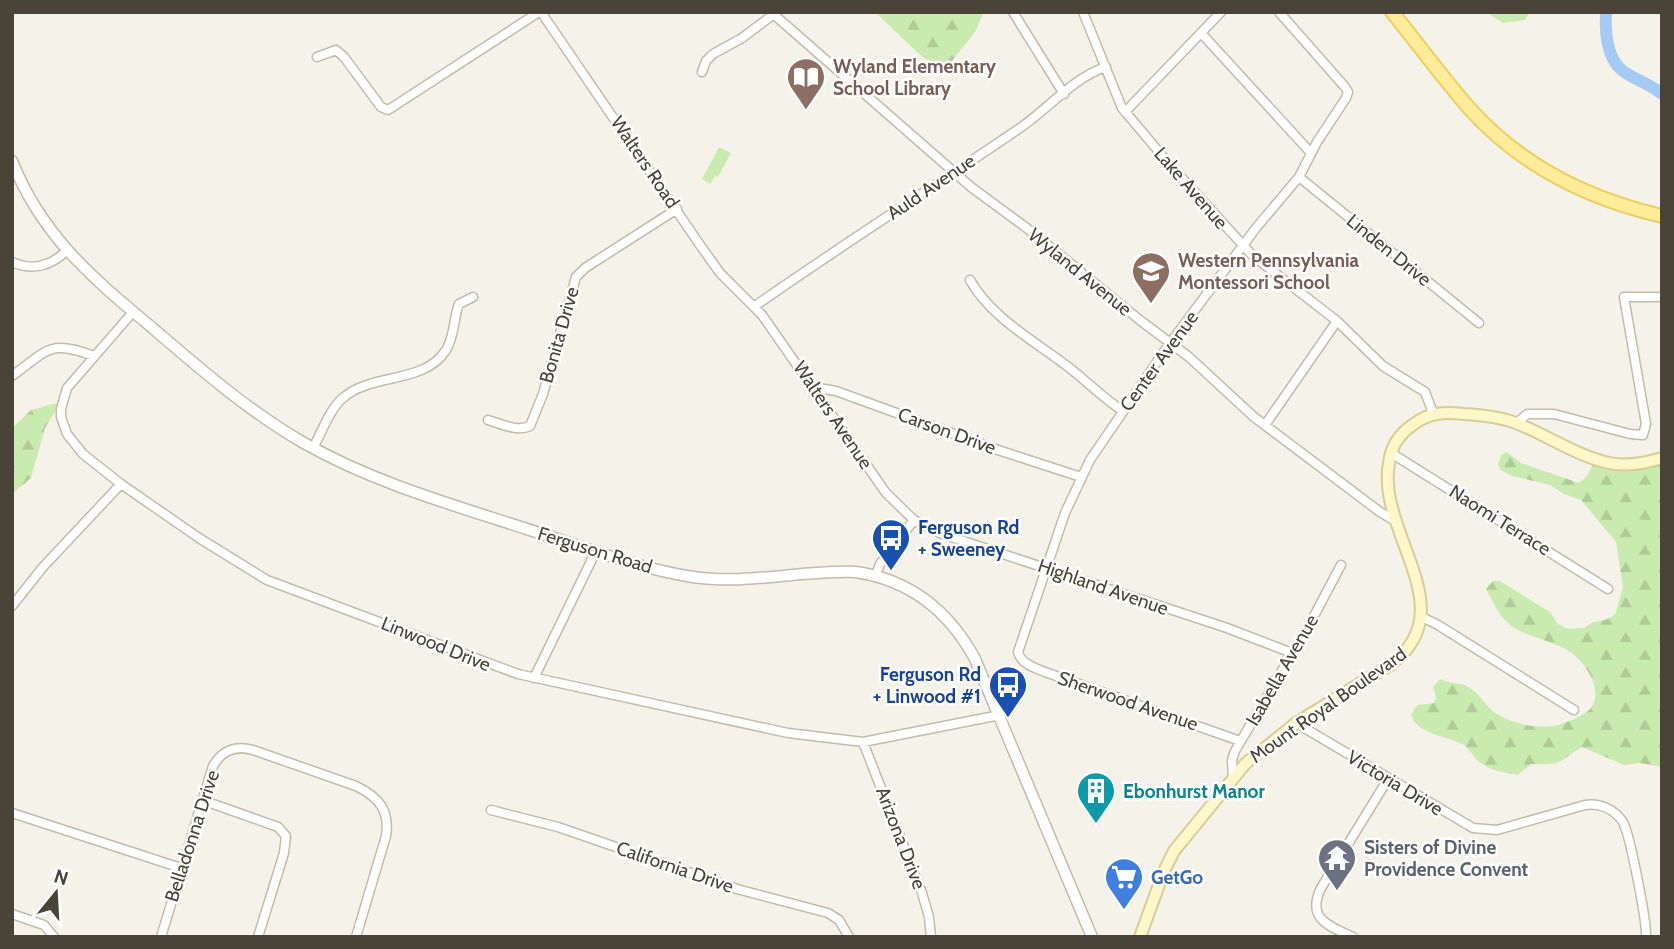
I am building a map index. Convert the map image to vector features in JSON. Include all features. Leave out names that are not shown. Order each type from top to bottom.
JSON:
[{"type":"main road","points":[[1392,12],[1470,109],[1516,151],[1579,189],[1614,203],[1662,216]]},
{"type":"main road","points":[[1422,618],[1419,593],[1391,505],[1387,482],[1391,453],[1397,441],[1409,428],[1433,414],[1446,412],[1482,415],[1517,423],[1606,463],[1630,465],[1662,458]]},
{"type":"main road","name":"Mount Royal Boulevard","points":[[1140,937],[1169,860],[1233,778],[1258,752],[1296,723],[1402,657],[1415,642],[1422,618]]},
{"type":"street","points":[[317,57],[336,50],[381,107],[388,110],[540,12]]},
{"type":"street","name":"Walters Road","points":[[540,12],[720,274],[755,306]]},
{"type":"street","points":[[1013,12],[1064,94]]},
{"type":"street","name":"Lake Avenue","points":[[1083,12],[1107,67],[1118,102],[1125,112],[1243,246],[1337,321],[1384,366],[1422,389],[1428,396],[1433,414]]},
{"type":"street","points":[[1125,112],[1221,12]]},
{"type":"street","name":"Center Avenue","points":[[1019,656],[1018,648],[1065,513],[1101,442],[1243,246],[1299,177],[1348,92],[1279,12]]},
{"type":"street","points":[[702,72],[706,61],[713,54],[742,38],[772,13]]},
{"type":"street","name":"Wyland Avenue","points":[[772,13],[954,173],[1189,357],[1239,405],[1397,522]]},
{"type":"street","points":[[1201,33],[1311,153]]},
{"type":"street","name":"Auld Avenue","points":[[755,306],[1022,127],[1094,72],[1107,67]]},
{"type":"street","name":"Ferguson Road","points":[[12,161],[34,207],[66,251],[93,278],[249,406],[313,447],[389,482],[656,570],[706,578],[742,579],[842,572],[876,575],[918,594],[950,621],[975,659],[1093,937]]},
{"type":"street","name":"Linden Drive","points":[[1299,177],[1479,323]]},
{"type":"street","name":"Bonita Drive","points":[[488,420],[524,429],[532,424],[576,277],[585,268],[677,209]]},
{"type":"street","points":[[12,262],[22,266],[41,266],[55,261],[66,251]]},
{"type":"street","points":[[970,280],[983,300],[1123,411]]},
{"type":"street","points":[[313,447],[336,407],[347,394],[425,368],[441,356],[453,337],[459,304],[473,297]]},
{"type":"street","points":[[1517,423],[1527,414],[1554,414],[1636,436],[1643,435],[1646,424],[1624,297],[1662,297]]},
{"type":"street","name":"Walters Avenue","points":[[755,306],[887,493],[914,520]]},
{"type":"street","name":"Linwood Drive","points":[[133,312],[67,388],[61,402],[61,417],[67,434],[76,448],[121,484],[211,546],[267,580],[479,661],[534,678],[788,733],[863,742],[1000,715]]},
{"type":"street","points":[[1265,425],[1337,321]]},
{"type":"street","points":[[12,376],[54,348],[70,348],[94,356]]},
{"type":"street","name":"Carson Drive","points":[[813,387],[836,391],[1081,477]]},
{"type":"street","name":"Naomi Terrace","points":[[1391,453],[1608,589]]},
{"type":"street","points":[[12,606],[43,567],[121,484]]},
{"type":"street","points":[[876,575],[880,564],[914,520]]},
{"type":"street","name":"Highland Avenue","points":[[914,520],[943,534],[1227,628],[1292,653]]},
{"type":"street","points":[[534,678],[596,551]]},
{"type":"street","name":"Isabella Avenue","points":[[1233,778],[1233,757],[1240,741],[1341,565]]},
{"type":"street","points":[[1422,618],[1438,625],[1574,710]]},
{"type":"street","name":"Sherwood Avenue","points":[[1019,656],[1026,663],[1045,672],[1240,741]]},
{"type":"street","name":"Victoria Drive","points":[[1296,723],[1459,821],[1480,830],[1497,830],[1585,805],[1599,805],[1610,809],[1626,830],[1646,937]]},
{"type":"street","name":"Arizona Drive","points":[[863,742],[925,900],[931,937]]},
{"type":"street","name":"Belladonna Drive","points":[[161,937],[213,766],[232,749],[242,748],[356,786],[378,800],[386,814],[386,836],[356,937]]},
{"type":"street","points":[[1353,937],[1323,922],[1317,914],[1315,903],[1321,888],[1388,779]]},
{"type":"street","points":[[202,800],[281,828],[286,836],[284,853],[258,937]]},
{"type":"street","name":"California Drive","points":[[491,810],[558,827],[737,889],[828,913],[839,920],[849,937]]},
{"type":"street","points":[[12,813],[181,868]]},
{"type":"street","points":[[12,914],[44,925],[54,937]]},
{"type":"green space","points":[[875,12],[984,12],[975,32],[944,71],[919,54]]},
{"type":"green space","points":[[1486,12],[1530,12],[1525,20],[1503,23]]},
{"type":"green space","points":[[719,147],[731,153],[718,177],[715,176],[710,184],[702,179]]},
{"type":"green space","points":[[61,402],[45,428],[31,478],[12,494],[12,428],[31,410]]},
{"type":"green space","points":[[1507,452],[1521,463],[1579,483],[1587,476],[1596,459],[1606,463],[1662,458],[1662,767],[1640,763],[1624,765],[1582,747],[1560,762],[1531,764],[1518,775],[1501,772],[1482,764],[1462,744],[1420,727],[1411,715],[1417,705],[1434,703],[1436,697],[1433,687],[1440,679],[1467,686],[1497,714],[1530,726],[1548,727],[1567,722],[1586,713],[1593,703],[1595,687],[1581,662],[1569,651],[1509,625],[1486,589],[1493,581],[1500,581],[1550,612],[1558,624],[1568,629],[1584,628],[1615,615],[1623,587],[1616,542],[1581,500],[1550,485],[1512,476],[1501,470],[1498,464],[1502,454]]},
{"type":"waterway","points":[[1606,12],[1608,44],[1617,66],[1662,94]]},
{"type":"place","name":"Wyland Elementary School Library","points":[[806,111]]},
{"type":"place","name":"Western Pennsylvania Montessori School","points":[[1151,305]]},
{"type":"place","name":"Ferguson Rd + Sweeney","points":[[891,572]]},
{"type":"place","name":"Ferguson Rd + Linwood #1","points":[[1008,719]]},
{"type":"place","name":"Ebonhurst Manor","points":[[1096,825]]},
{"type":"place","name":"Sisters of Divine Providence Convent","points":[[1337,892]]},
{"type":"place","name":"GetGo","points":[[1124,911]]}]
